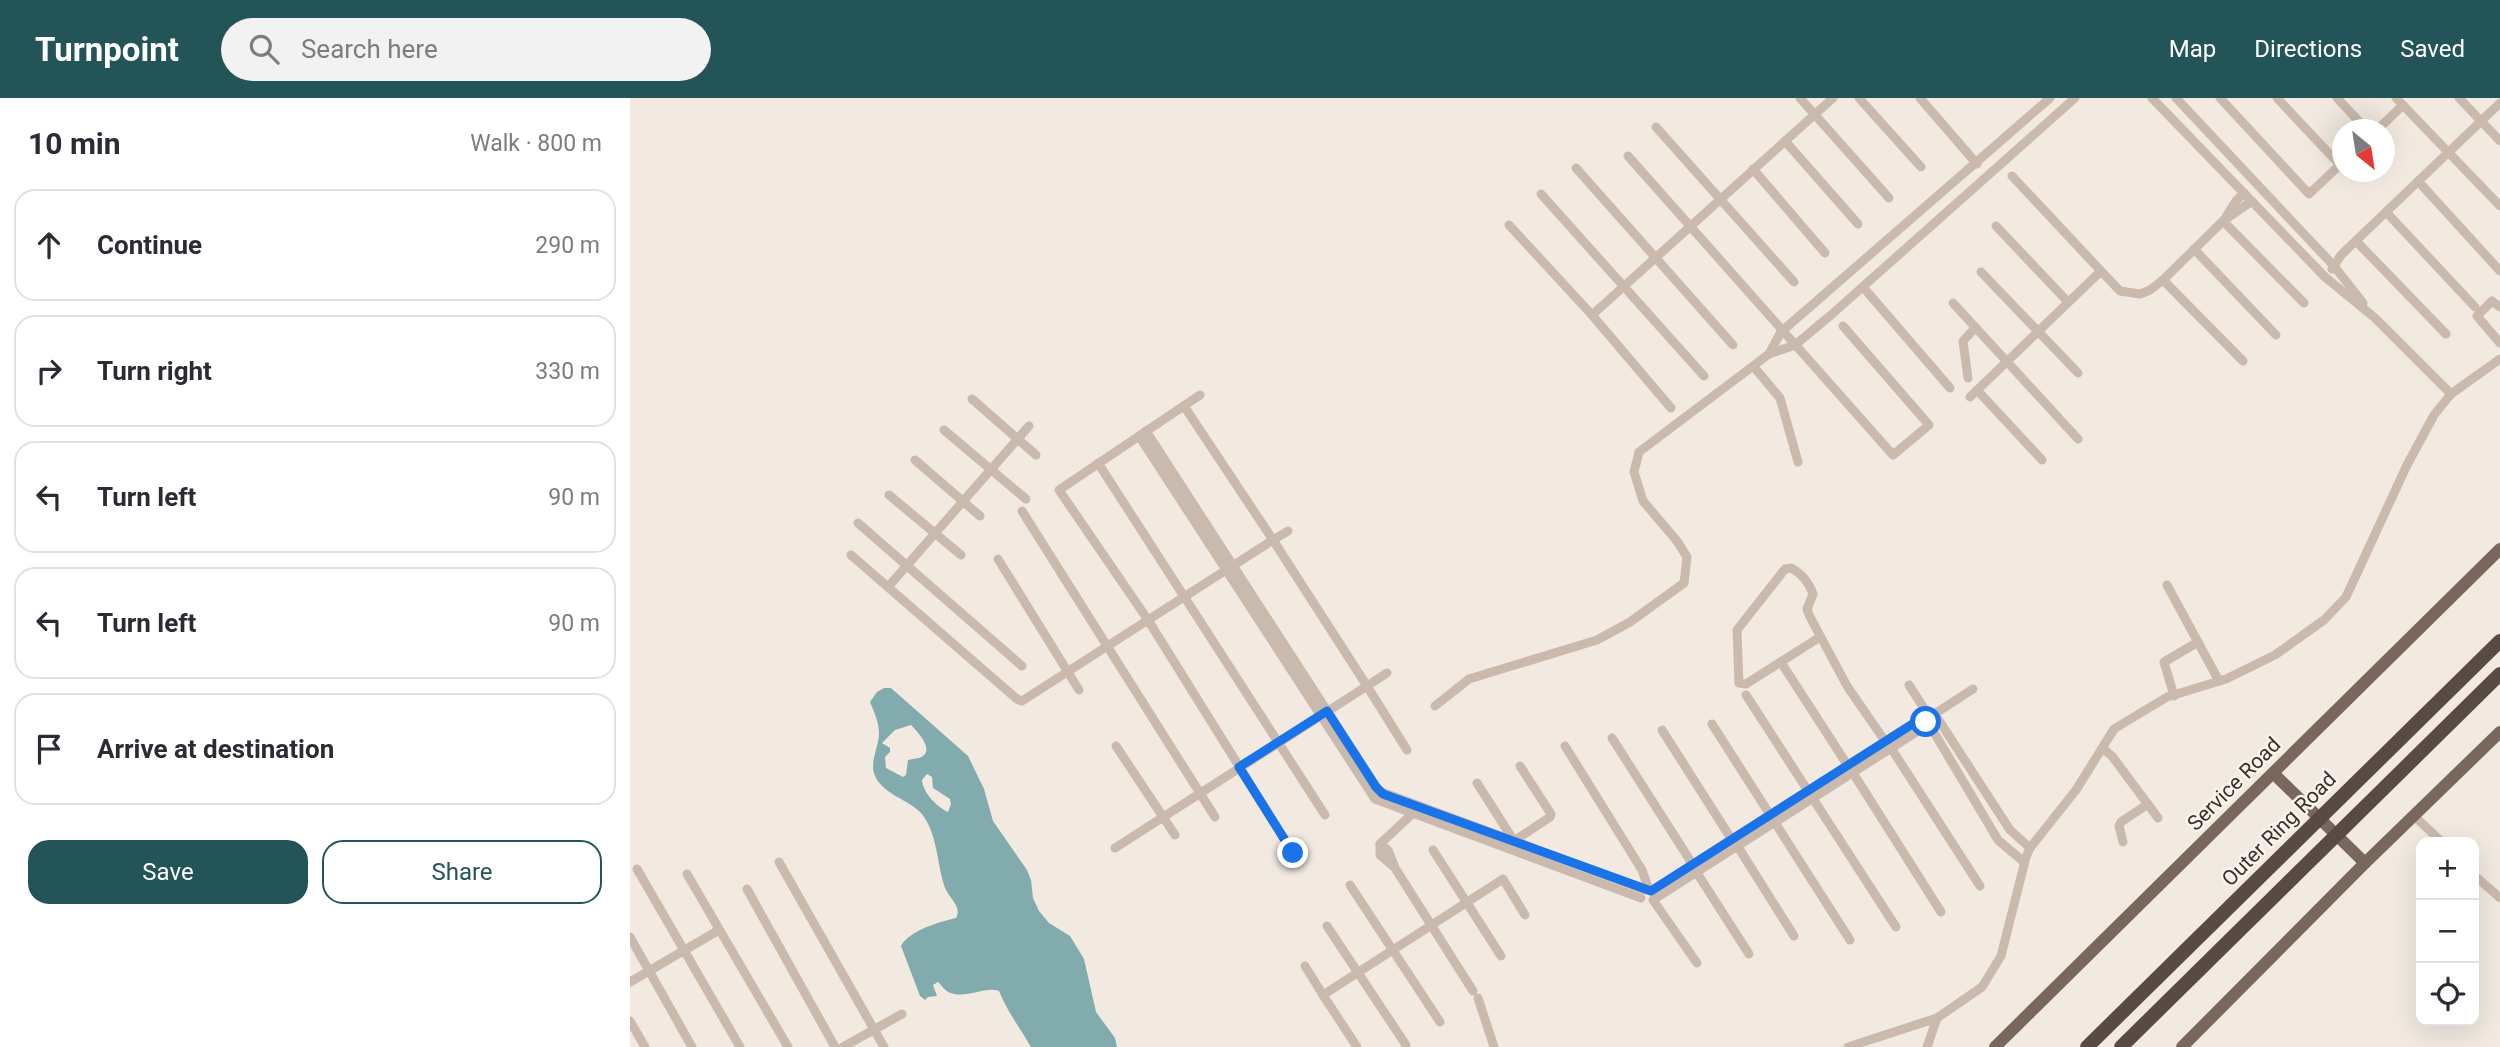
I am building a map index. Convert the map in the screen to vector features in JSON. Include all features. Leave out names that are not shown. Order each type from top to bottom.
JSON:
[{"type":"highway","name":"Outer Ring Road","points":[[2087,1047],[2500,641]]},
{"type":"highway","name":"Outer Ring Road","points":[[2121,1047],[2500,674]]},
{"type":"main road","name":"Service Road","points":[[1995,1047],[2500,549]]},
{"type":"main road","points":[[2182,1047],[2500,732]]},
{"type":"main road","points":[[2273,773],[2365,863]]},
{"type":"street","points":[[1800,98],[1889,198]]},
{"type":"street","points":[[1592,315],[1833,98]]},
{"type":"street","points":[[1859,98],[1921,167]]},
{"type":"street","points":[[1920,98],[1977,164]]},
{"type":"street","points":[[1435,706],[1469,679],[1597,640],[1630,622],[1684,583],[1687,557],[1643,501],[1634,472],[1639,452],[1754,367],[1769,354],[1781,331],[2050,98]]},
{"type":"street","points":[[1769,354],[1795,345],[2076,98]]},
{"type":"street","points":[[2152,98],[2325,277],[2375,318],[2451,394]]},
{"type":"street","points":[[2176,98],[2334,266],[2375,318]]},
{"type":"street","points":[[2220,98],[2309,194],[2332,172]]},
{"type":"street","points":[[2277,98],[2332,155]]},
{"type":"street","points":[[2337,98],[2357,119]]},
{"type":"street","points":[[2459,98],[2500,141]]},
{"type":"street","points":[[2386,119],[2400,101],[2500,206]]},
{"type":"street","points":[[2325,277],[2341,255],[2500,103]]},
{"type":"street","points":[[2185,132],[2197,121]]},
{"type":"street","points":[[1656,127],[1794,282]]},
{"type":"street","points":[[1785,141],[1858,224]]},
{"type":"street","points":[[1628,156],[1893,455],[1929,425],[1843,326]]},
{"type":"street","points":[[1576,167],[1733,345]]},
{"type":"street","points":[[1753,169],[1825,253]]},
{"type":"street","points":[[2012,176],[2120,291],[2128,293],[2140,293],[2163,280],[2261,188]]},
{"type":"street","points":[[2418,181],[2500,271]]},
{"type":"street","points":[[1541,194],[1704,376]]},
{"type":"street","points":[[2386,212],[2475,307]]},
{"type":"street","points":[[2223,221],[2304,303]]},
{"type":"street","points":[[1509,225],[1592,315],[1671,408]]},
{"type":"street","points":[[1996,226],[2068,302]]},
{"type":"street","points":[[2356,241],[2446,334]]},
{"type":"street","points":[[2194,249],[2276,335]]},
{"type":"street","points":[[1875,251],[1888,265]]},
{"type":"street","points":[[2042,460],[1974,393],[2101,271]]},
{"type":"street","points":[[1981,272],[2078,373]]},
{"type":"street","points":[[2163,280],[2243,361]]},
{"type":"street","points":[[1863,287],[1951,388]]},
{"type":"street","points":[[2500,307],[2492,301],[2477,316],[2500,343]]},
{"type":"street","points":[[1953,303],[2078,439]]},
{"type":"street","points":[[1968,378],[1963,341],[1975,328]]},
{"type":"street","points":[[1847,1047],[1937,1018],[1982,986],[2001,956],[2024,862],[2030,848],[2076,790],[2114,729],[2174,695],[2219,681],[2275,655],[2323,620],[2346,597],[2407,465],[2434,415],[2451,394],[2500,359]]},
{"type":"street","points":[[1754,367],[1780,398],[1798,462]]},
{"type":"street","points":[[1200,395],[1059,490],[1148,620],[1293,853]]},
{"type":"street","points":[[972,399],[1036,455]]},
{"type":"street","points":[[1184,406],[1407,750]]},
{"type":"street","points":[[888,587],[1029,426]]},
{"type":"street","points":[[944,430],[1026,499]]},
{"type":"street","points":[[1143,433],[1323,713],[1375,799],[1412,814],[1648,893],[1695,869],[1735,844],[1973,689]]},
{"type":"street","points":[[915,460],[980,516]]},
{"type":"street","points":[[1098,463],[1325,814]]},
{"type":"street","points":[[889,495],[961,555]]},
{"type":"street","points":[[1022,511],[1216,817]]},
{"type":"street","points":[[858,523],[1023,666]]},
{"type":"street","points":[[851,555],[1022,701],[1288,531]]},
{"type":"street","points":[[999,559],[1079,690]]},
{"type":"street","points":[[1821,637],[1746,684],[1739,683],[1737,630],[1788,568],[1800,573],[1813,594],[1808,612],[1847,686],[1980,886]]},
{"type":"street","points":[[2167,585],[2219,681]]},
{"type":"street","points":[[2174,695],[2164,662],[2198,642]]},
{"type":"street","points":[[1784,667],[1941,912]]},
{"type":"street","points":[[1115,848],[1387,673]]},
{"type":"street","points":[[1909,685],[2010,830],[2030,848]]},
{"type":"street","points":[[1746,695],[1896,927]]},
{"type":"street","points":[[1323,713],[1383,794],[1648,893]]},
{"type":"street","points":[[1931,717],[1998,839],[2024,862]]},
{"type":"street","points":[[1712,724],[1850,940]]},
{"type":"street","points":[[1662,730],[1794,936]]},
{"type":"street","points":[[1612,738],[1749,954]]},
{"type":"street","points":[[1116,746],[1175,835]]},
{"type":"street","points":[[1566,746],[1642,870],[1648,893],[1697,963]]},
{"type":"street","points":[[2102,748],[2112,756],[2158,818]]},
{"type":"street","points":[[1514,841],[1551,814],[1520,766]]},
{"type":"street","points":[[1477,783],[1514,841]]},
{"type":"street","points":[[2123,842],[2119,826],[2121,822],[2147,804]]},
{"type":"street","points":[[1412,814],[1380,844],[1388,850],[1395,867],[1475,995],[1494,1047]]},
{"type":"street","points":[[2413,816],[2436,837]]},
{"type":"street","points":[[1433,850],[1501,956]]},
{"type":"street","points":[[779,862],[884,1047]]},
{"type":"street","points":[[637,869],[740,1047]]},
{"type":"street","points":[[687,874],[788,1047]]},
{"type":"street","points":[[1324,995],[1503,879],[1525,915]]},
{"type":"street","points":[[2479,879],[2500,898]]},
{"type":"street","points":[[1350,885],[1440,1022]]},
{"type":"street","points":[[747,889],[835,1047]]},
{"type":"street","points":[[1327,926],[1406,1045]]},
{"type":"street","points":[[630,982],[719,930]]},
{"type":"street","points":[[630,937],[692,1047]]},
{"type":"street","points":[[1305,966],[1357,1047]]},
{"type":"street","points":[[843,1047],[902,1014]]},
{"type":"street","points":[[1927,1047],[1937,1018]]},
{"type":"street","points":[[630,1021],[645,1047]]},
{"type":"water","points":[[891,688],[968,756],[984,789],[993,821],[1027,870],[1033,898],[1039,911],[1049,923],[1070,936],[1084,959],[1096,1012],[1115,1038],[1117,1047],[1031,1047],[999,991],[957,994],[947,991],[938,982],[933,985],[937,996],[925,1000],[920,996],[901,946],[918,931],[956,918],[958,914],[956,905],[944,885],[933,838],[926,821],[916,808],[884,788],[873,771],[879,729],[870,702],[877,692]],"holes":[[[911,725],[924,742],[926,751],[919,758],[908,760],[906,775],[903,777],[886,768],[885,757],[890,748],[882,743],[895,730]],[[927,774],[932,777],[933,788],[950,799],[948,812],[939,807],[925,790],[922,780]]]},
{"type":"route","points":[[1293,853],[1239,767],[1327,711],[1383,794],[1651,891],[1925,716],[1926,722]]}]
